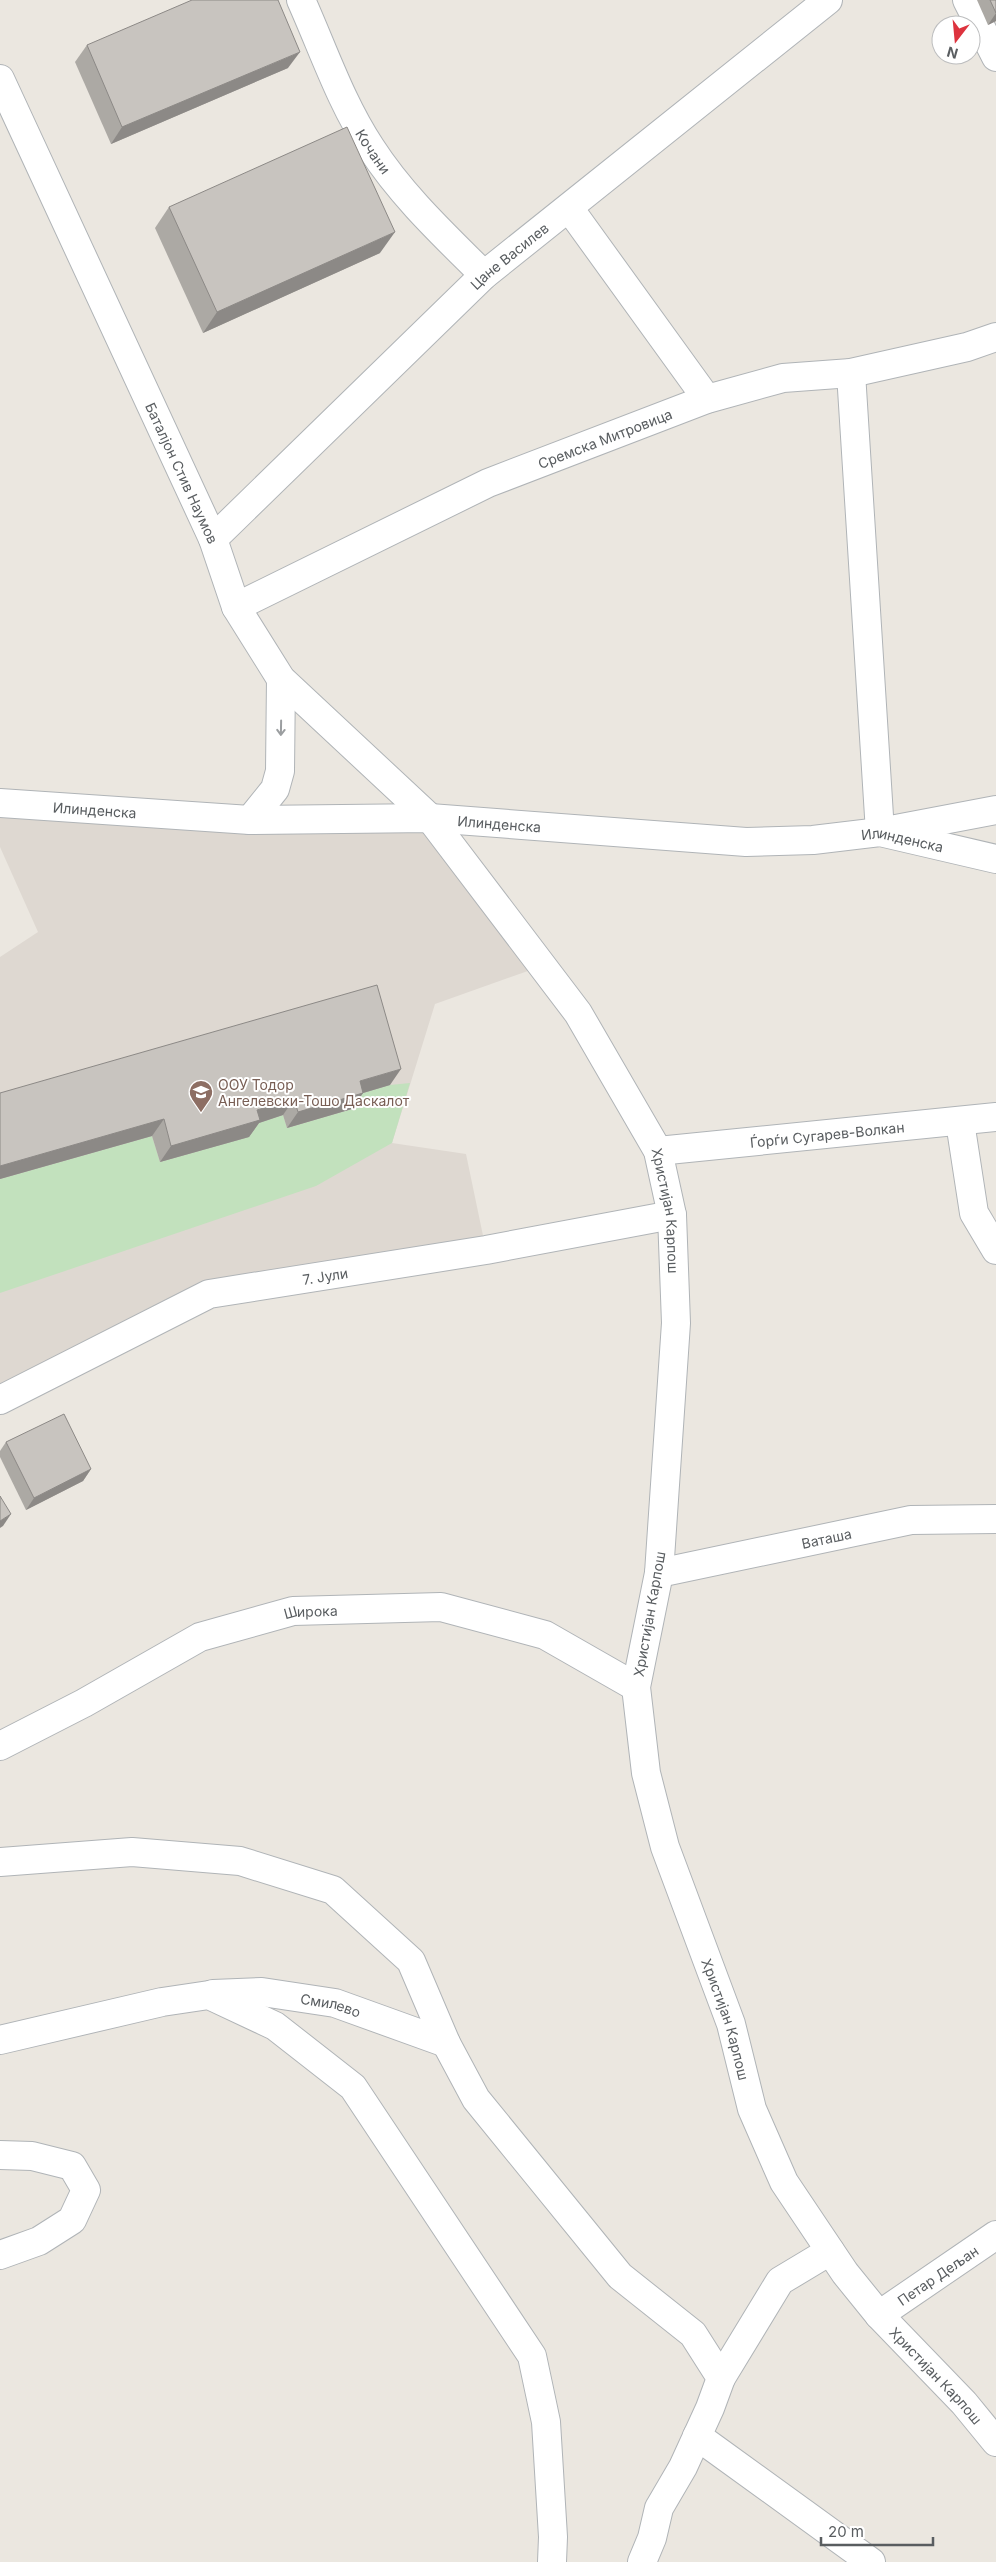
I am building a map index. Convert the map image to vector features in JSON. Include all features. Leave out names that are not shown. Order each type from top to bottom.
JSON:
[{"type":"street","name":"Кочани","points":[[301,0],[341,91],[370,147],[404,194],[484,276]]},
{"type":"street","name":"Цане Василев","points":[[213,540],[484,276],[828,0]]},
{"type":"street","points":[[967,0],[996,57]]},
{"type":"street","name":"Баталјон Стив Наумов","points":[[0,79],[213,540],[236,607],[281,679],[430,818]]},
{"type":"street","points":[[569,208],[707,399]]},
{"type":"street","name":"Сремска Митровица","points":[[236,607],[488,483],[707,399],[783,378],[852,373],[968,347],[996,338]]},
{"type":"street","points":[[852,373],[880,832],[996,810]]},
{"type":"street","points":[[250,820],[275,789],[280,771],[281,679]]},
{"type":"street","name":"Илинденска","points":[[0,803],[250,820],[430,818],[746,842],[813,840],[880,832],[996,859]]},
{"type":"street","name":"Христијан Карпош","points":[[430,818],[578,1013],[658,1151],[672,1215],[676,1324],[659,1573],[636,1686],[646,1773],[665,1847],[731,2024],[752,2109],[784,2182],[830,2251],[879,2315],[964,2403],[996,2442]]},
{"type":"street","name":"Ѓорѓи Сугарев-Волкан","points":[[658,1151],[996,1118]]},
{"type":"street","points":[[960,1122],[974,1213],[996,1250]]},
{"type":"street","name":"7. Јули","points":[[0,1400],[209,1294],[486,1250],[672,1215]]},
{"type":"street","name":"Ваташа","points":[[659,1573],[911,1520],[996,1519]]},
{"type":"street","name":"Широка","points":[[0,1746],[84,1703],[200,1637],[293,1611],[441,1607],[545,1635],[636,1686]]},
{"type":"street","points":[[0,1862],[132,1852],[240,1861],[333,1890],[412,1960],[446,2043],[476,2100],[620,2276],[693,2334],[721,2378]]},
{"type":"street","name":"Смилево","points":[[0,2040],[162,2002],[209,1995],[262,1992],[335,2003],[446,2043]]},
{"type":"street","points":[[209,1995],[275,2026],[353,2087],[532,2356],[546,2422],[554,2536],[552,2562]]},
{"type":"street","points":[[0,2155],[32,2156],[72,2166],[86,2190],[72,2220],[39,2240],[0,2255]]},
{"type":"street","name":"Петар Дељан","points":[[879,2315],[996,2235]]},
{"type":"street","points":[[642,2562],[652,2538],[659,2508],[683,2468],[721,2378],[780,2281],[830,2251]]},
{"type":"street","points":[[697,2436],[871,2562]]},
{"type":"shaded area","name":"ООУ Тодор Ангелевски-Тошо Даскалот","points":[[0,803],[430,818],[542,966],[435,1004],[392,1143],[466,1154],[486,1250],[209,1294],[0,1400],[0,957],[38,932],[0,847]]},
{"type":"green space","points":[[410,1083],[392,1143],[316,1186],[0,1293],[0,1179],[152,1136],[160,1162],[248,1137],[245,1127],[283,1115],[287,1128],[352,1109],[348,1097],[390,1085]]},
{"type":"building","points":[[192,0],[278,0],[300,52],[122,127],[87,45]]},
{"type":"building","points":[[990,0],[996,0],[996,13]]},
{"type":"building","points":[[347,127],[395,232],[217,312],[169,207]]},
{"type":"building","points":[[377,985],[401,1069],[360,1081],[363,1093],[298,1112],[294,1099],[257,1110],[260,1120],[171,1146],[164,1119],[0,1166],[0,1093]]},
{"type":"building","points":[[64,1414],[91,1469],[34,1498],[6,1442]]},
{"type":"building","points":[[0,1496],[11,1514],[0,1521]]},
{"type":"place","name":"ООУ Тодор Ангелевски-Тошо Даскалот","points":[[201,1113]]}]
